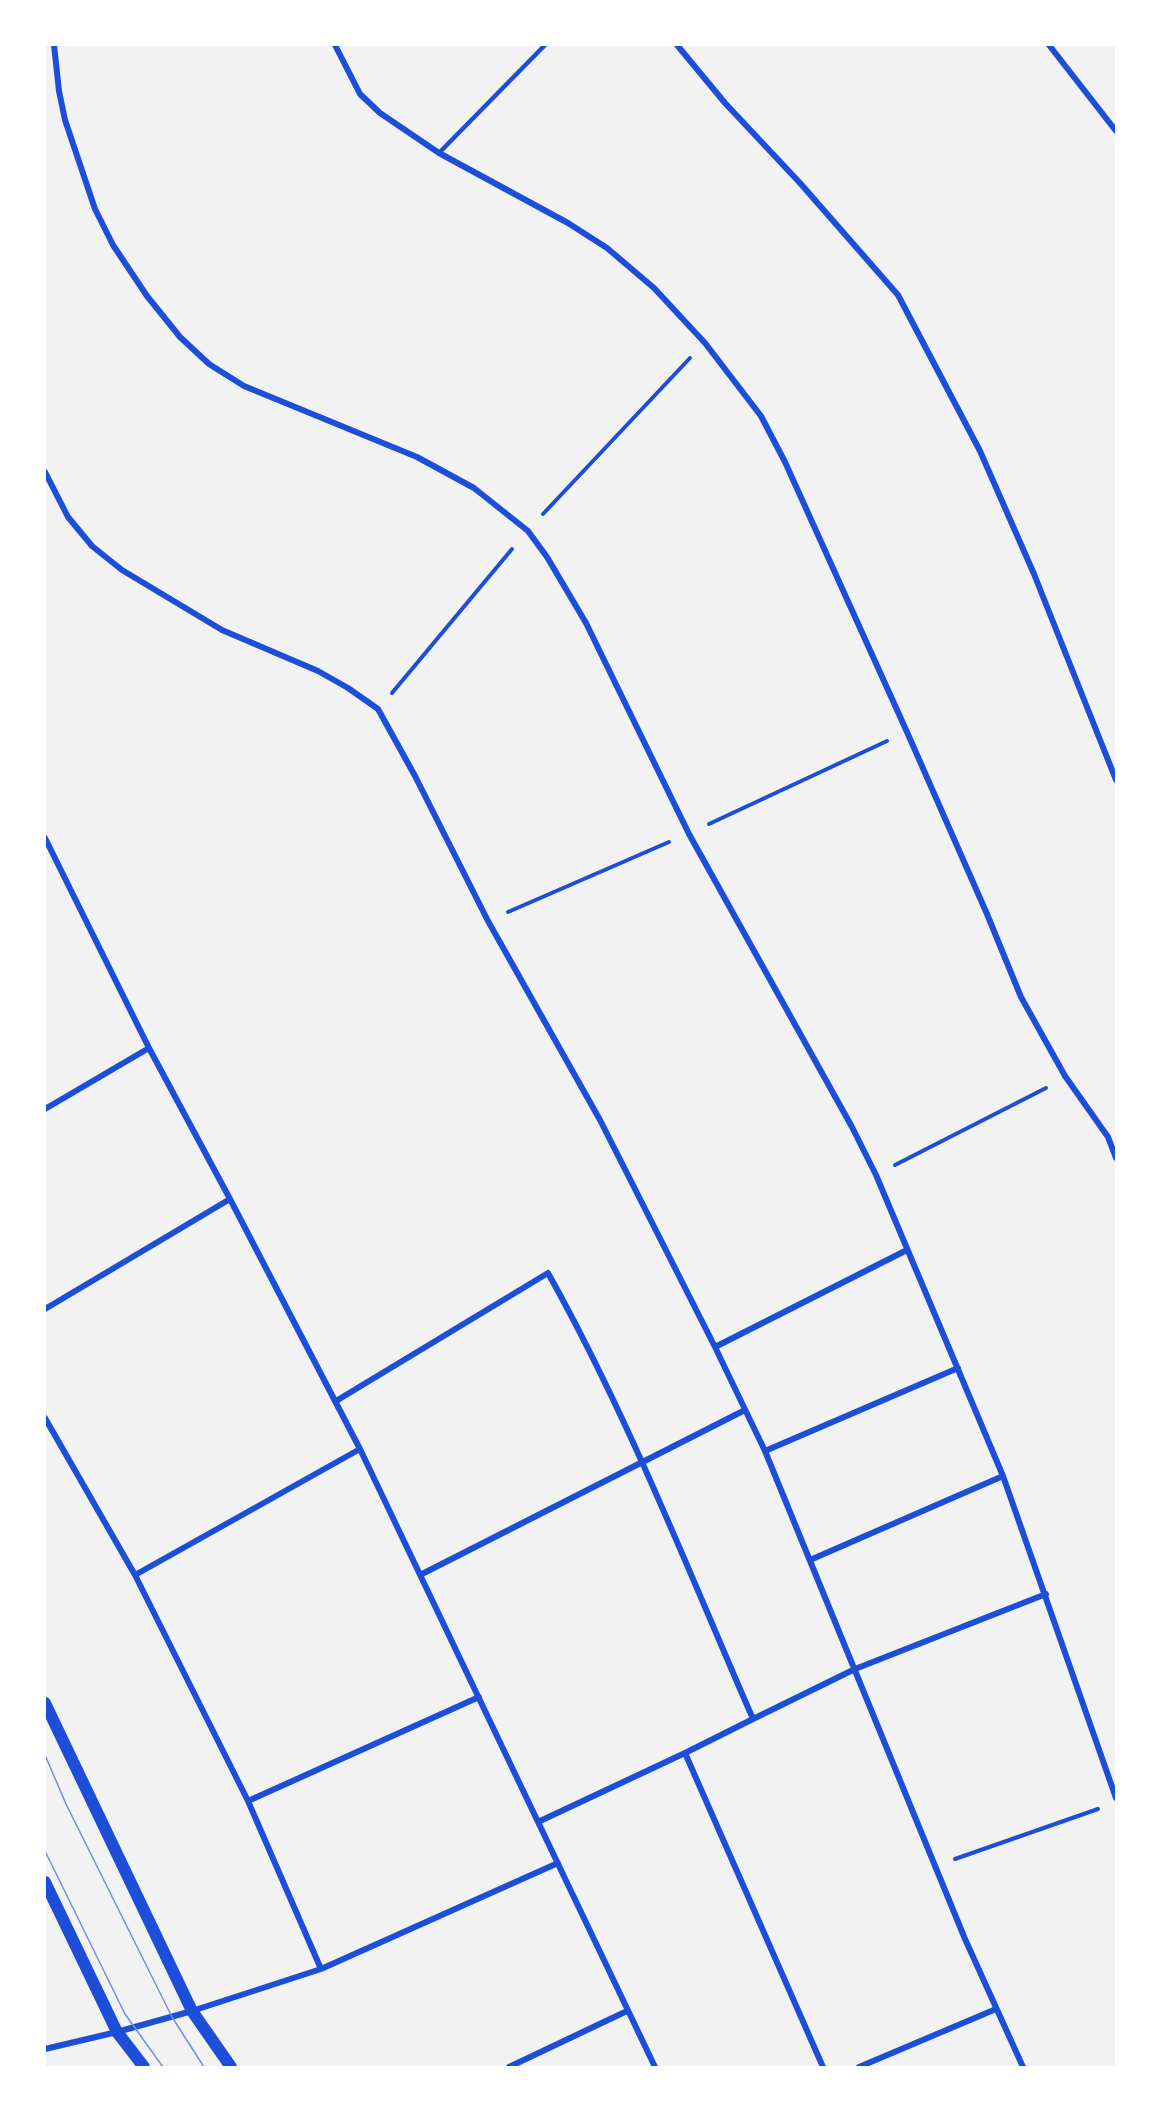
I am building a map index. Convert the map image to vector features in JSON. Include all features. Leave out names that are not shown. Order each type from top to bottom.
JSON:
[{"type":"main road","points":[[45,1703],[192,2011],[231,2067]]},
{"type":"main road","points":[[45,1882],[117,2032],[144,2067]]},
{"type":"street","points":[[54,45],[65,120],[95,209],[113,245],[147,296],[180,337],[209,364],[244,386],[417,457],[474,488],[528,531],[548,557],[586,623],[689,834],[836,1097],[876,1174],[1003,1476],[1116,1798]]},
{"type":"street","points":[[335,45],[360,94],[380,113],[438,153],[568,223],[608,249],[654,288],[705,343],[760,416],[786,462],[903,721],[1021,997],[1065,1076],[1108,1137],[1116,1158]]},
{"type":"street","points":[[677,45],[725,103],[800,183],[898,295],[980,450],[1034,574],[1116,780]]},
{"type":"street","points":[[1049,45],[1116,131]]},
{"type":"street","points":[[45,472],[68,517],[92,546],[122,570],[222,630],[318,671],[378,709],[416,776],[488,921],[600,1120],[765,1451],[996,2009],[1023,2067]]},
{"type":"street","points":[[45,838],[149,1048],[360,1449],[655,2067]]},
{"type":"street","points":[[45,857],[52,854]]},
{"type":"street","points":[[45,1109],[149,1048]]},
{"type":"street","points":[[45,1310],[230,1199]]},
{"type":"street","points":[[715,1347],[907,1250]]},
{"type":"street","points":[[336,1401],[548,1273],[574,1320],[642,1462],[753,1719]]},
{"type":"street","points":[[765,1451],[958,1368]]},
{"type":"street","points":[[420,1575],[745,1410]]},
{"type":"street","points":[[45,1418],[135,1575],[248,1801],[321,1969]]},
{"type":"street","points":[[135,1575],[360,1449]]},
{"type":"street","points":[[810,1560],[1003,1476]]},
{"type":"street","points":[[538,1822],[855,1669],[1046,1594]]},
{"type":"street","points":[[248,1801],[479,1697]]},
{"type":"street","points":[[685,1753],[824,2067]]},
{"type":"street","points":[[45,2049],[192,2011],[321,1969],[558,1863]]},
{"type":"street","points":[[859,2067],[996,2009]]},
{"type":"street","points":[[509,2067],[627,2011]]},
{"type":"lane","points":[[438,153],[545,45]]},
{"type":"path","points":[[876,1174],[1046,1088],[1065,1076]]},
{"type":"path","points":[[936,1865],[1105,1807]]},
{"type":"tram line","points":[[45,1755],[66,1804],[172,2017],[204,2067]]},
{"type":"tram line","points":[[45,1851],[125,2014],[163,2067]]}]
